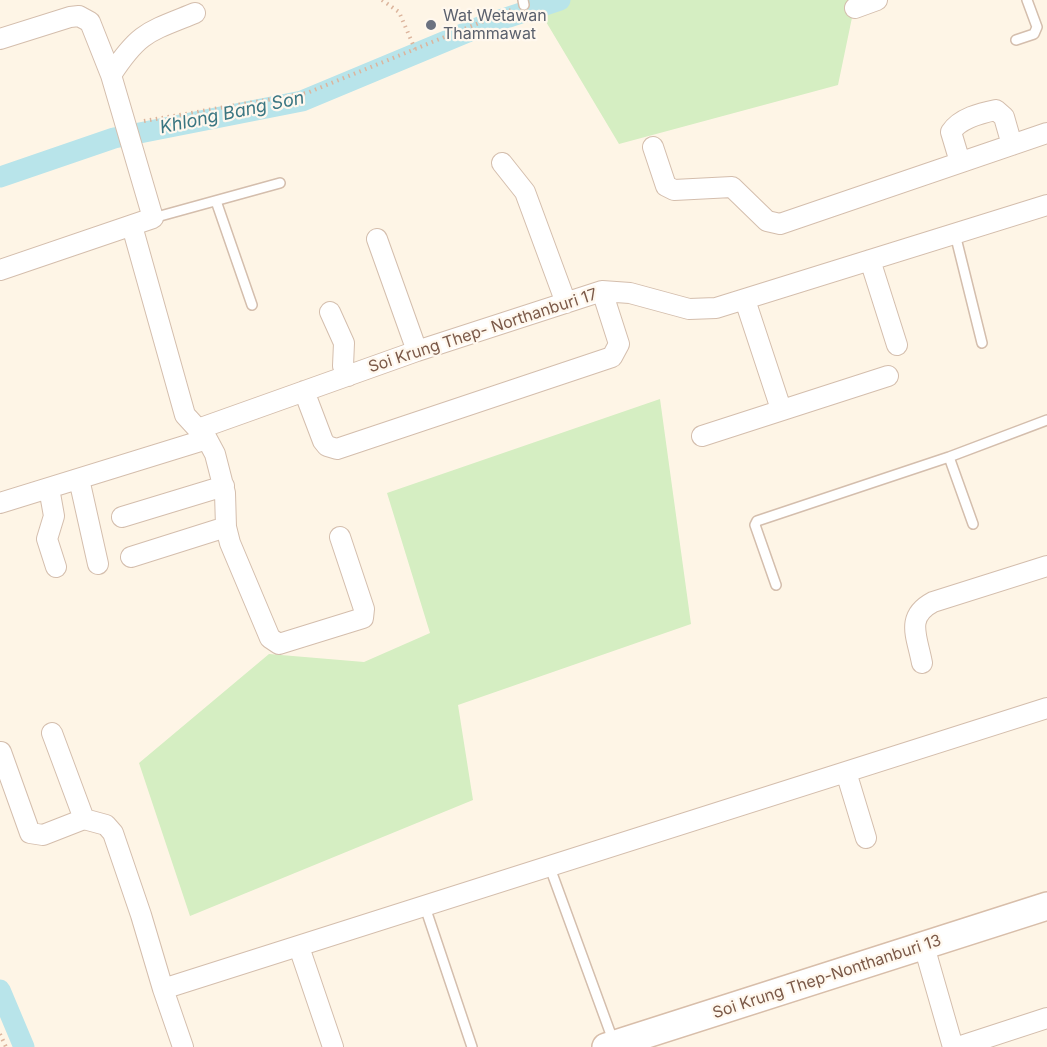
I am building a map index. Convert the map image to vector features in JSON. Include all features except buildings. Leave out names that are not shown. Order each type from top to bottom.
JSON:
[{"type":"street","points":[[855,8],[877,0]]},
{"type":"street","points":[[0,39],[77,8],[90,22],[111,75],[153,218],[0,270]]},
{"type":"street","points":[[111,75],[128,49],[142,35],[195,13]]},
{"type":"street","points":[[960,162],[951,132],[964,120],[982,113],[996,110],[1004,117],[1012,145]]},
{"type":"street","points":[[653,147],[666,186],[674,190],[732,187],[767,221],[780,224],[1047,133]]},
{"type":"street","points":[[502,163],[525,192],[566,303]]},
{"type":"street","name":"Soi Krung Thep- Northanburi 17","points":[[0,503],[79,479],[203,434],[304,391],[417,351],[602,291],[630,293],[689,309],[716,308],[1047,205]]},
{"type":"street","points":[[132,226],[185,415],[203,434],[215,454],[224,486],[226,527],[234,555],[270,638],[279,644],[287,644],[363,618],[364,609],[340,537]]},
{"type":"street","points":[[377,239],[417,351]]},
{"type":"street","points":[[870,260],[897,345]]},
{"type":"street","points":[[304,391],[327,446],[337,449],[612,357],[619,344],[602,291]]},
{"type":"street","points":[[745,300],[781,409]]},
{"type":"street","points":[[330,312],[344,343],[344,366],[348,376]]},
{"type":"street","points":[[702,436],[888,376]]},
{"type":"street","points":[[79,479],[98,564]]},
{"type":"street","points":[[122,517],[224,486]]},
{"type":"street","points":[[49,488],[54,516],[47,539],[56,567]]},
{"type":"street","points":[[131,556],[226,527]]},
{"type":"street","points":[[922,663],[914,620],[920,609],[933,602],[1047,566]]},
{"type":"street","points":[[163,989],[1047,708]]},
{"type":"street","points":[[52,733],[84,819]]},
{"type":"street","points":[[1,752],[30,833],[43,835],[84,819],[106,825],[113,833],[183,1047]]},
{"type":"street","points":[[846,772],[866,838]]},
{"type":"street","name":"Soi Krung Thep-Nonthanburi 13","points":[[610,1046],[1047,906]]},
{"type":"street","points":[[924,946],[954,1047]]},
{"type":"street","points":[[299,947],[333,1047]]},
{"type":"street","points":[[958,1047],[1047,1018]]},
{"type":"lane","points":[[1016,40],[1034,34],[1037,27],[1027,0]]},
{"type":"lane","points":[[153,218],[279,183]]},
{"type":"lane","points":[[216,201],[252,305]]},
{"type":"lane","points":[[955,234],[982,343]]},
{"type":"lane","points":[[776,585],[758,538],[755,525],[757,521],[949,457],[1047,420]]},
{"type":"lane","points":[[949,457],[973,524]]},
{"type":"lane","points":[[549,865],[610,1046]]},
{"type":"lane","points":[[425,907],[472,1047]]},
{"type":"path","points":[[382,0],[399,12],[415,49]]},
{"type":"path","points":[[126,123],[307,93],[524,2]]},
{"type":"path","points":[[0,1034],[6,1047]]},
{"type":"green space","points":[[533,0],[874,0],[854,8],[838,85],[619,144]]},
{"type":"green space","points":[[660,399],[691,624],[458,705],[473,800],[190,916],[139,763],[269,654],[364,662],[430,633],[387,493]]},
{"type":"waterway","name":"Khlong Bang Son","points":[[0,177],[114,138],[302,101],[482,26],[560,0]]},
{"type":"waterway","points":[[0,990],[24,1047]]},
{"type":"place","name":"Wat Wetawan Thammawat","points":[[431,25]]}]
